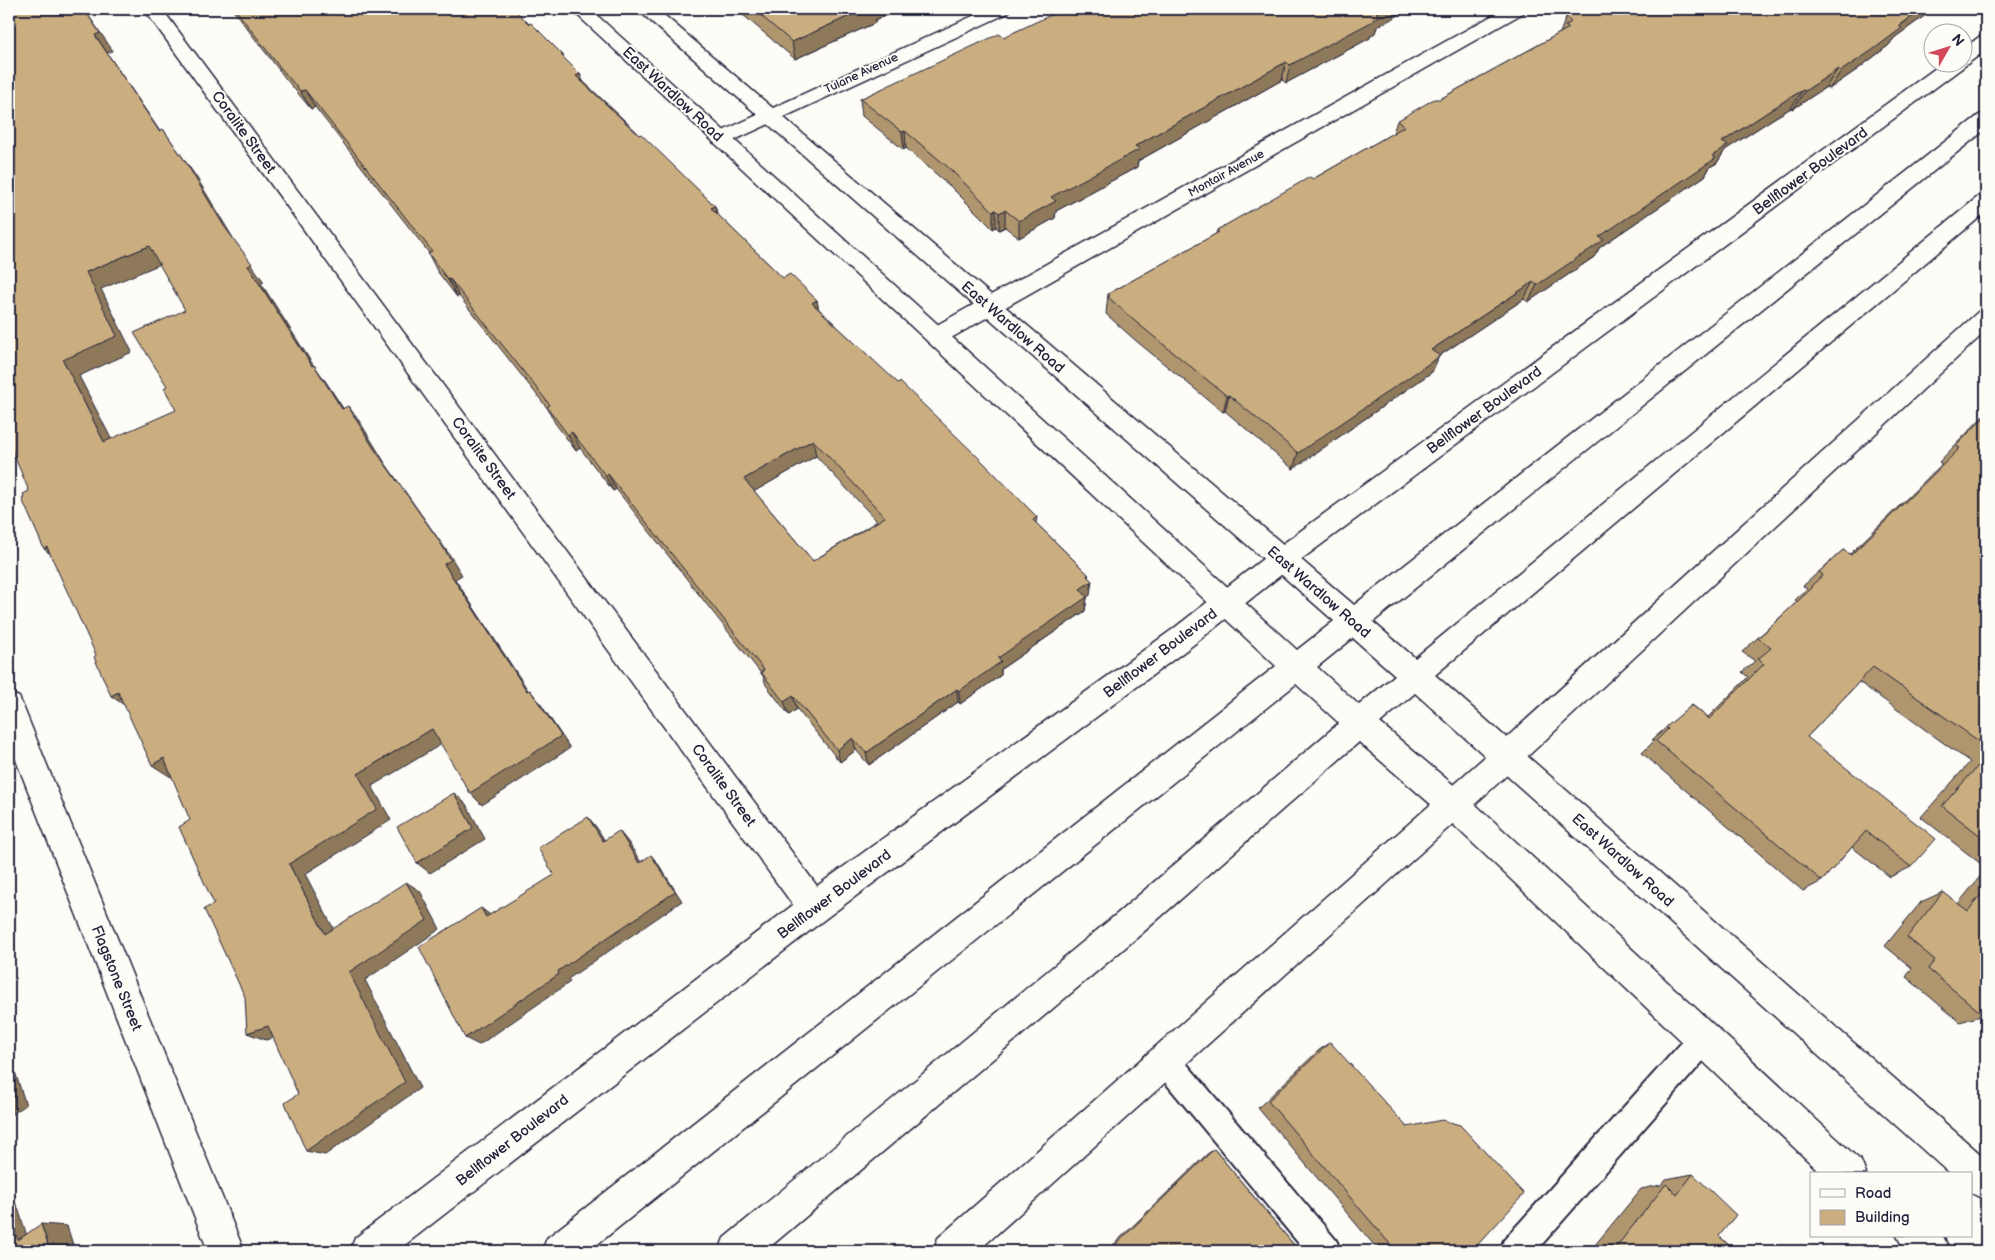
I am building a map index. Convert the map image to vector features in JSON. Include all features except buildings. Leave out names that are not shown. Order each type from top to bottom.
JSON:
[{"type":"main road","name":"Coralite Street","points":[[153,9],[814,908]]},
{"type":"main road","name":"East Wardlow Road","points":[[580,9],[1297,668],[1452,803],[1846,1172]]},
{"type":"main road","name":"East Wardlow Road","points":[[646,9],[1415,675],[1986,1182]]},
{"type":"main road","name":"Tulane Avenue","points":[[721,139],[1002,9]]},
{"type":"main road","name":"Montair Avenue","points":[[936,336],[1517,9]]},
{"type":"main road","points":[[1972,52],[1986,41]]},
{"type":"main road","name":"Bellflower Boulevard","points":[[368,1251],[814,908],[1226,603],[1282,559],[1944,72]]},
{"type":"main road","points":[[560,1251],[1297,668],[1986,119]]},
{"type":"main road","points":[[737,1251],[1128,924],[1415,675],[1986,202]]},
{"type":"main road","points":[[951,1251],[1506,756],[1986,318]]},
{"type":"main road","name":"Flagstone Street","points":[[9,706],[226,1251]]},
{"type":"main road","points":[[1917,1238],[1932,1251]]},
{"type":"lane","points":[[1515,1251],[1703,1040]]},
{"type":"lane","points":[[1165,1060],[1325,1251]]}]
